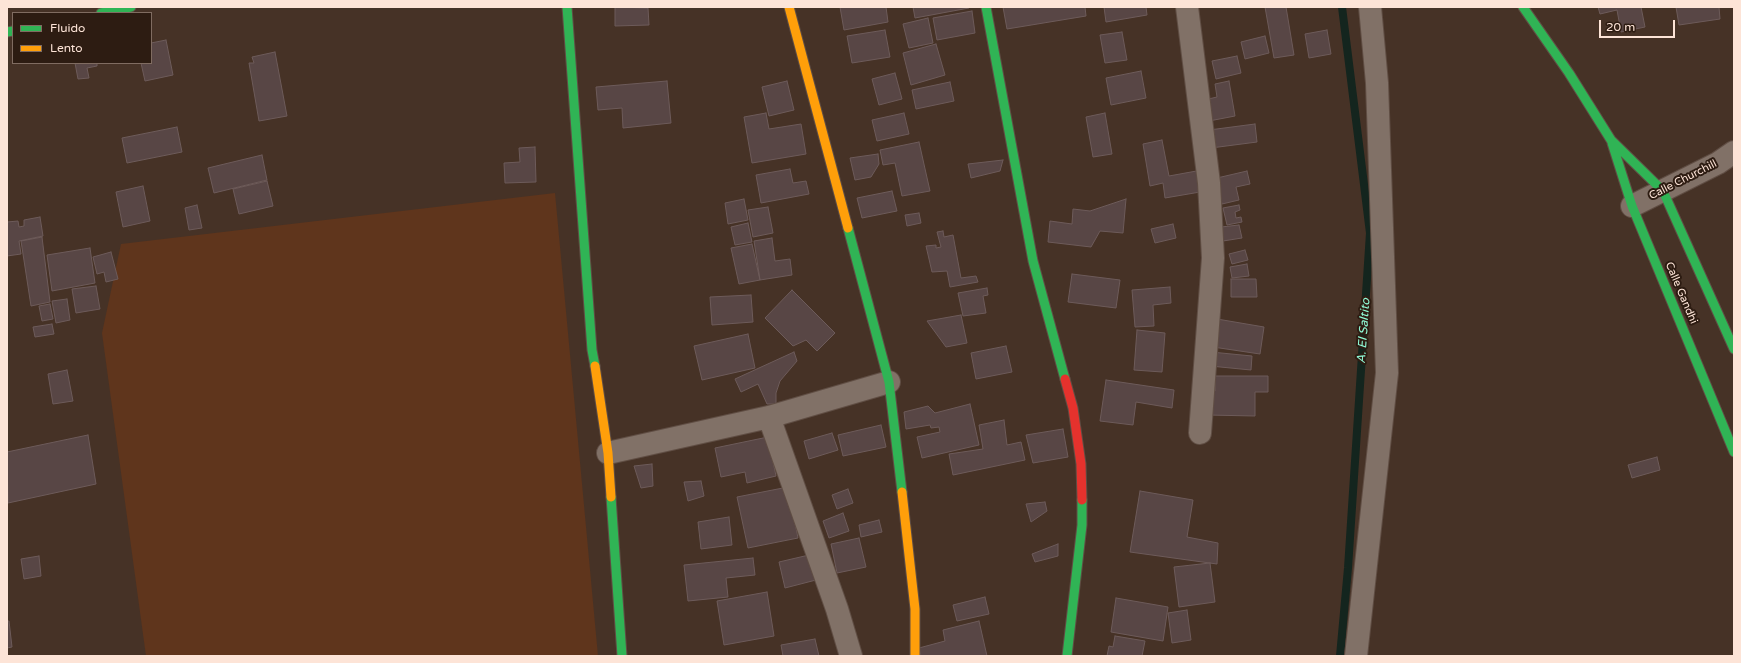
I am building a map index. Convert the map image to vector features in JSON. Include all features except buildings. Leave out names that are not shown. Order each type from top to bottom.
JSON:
[{"type":"street","points":[[106,12],[131,7]]},
{"type":"street","points":[[567,7],[592,350],[608,453],[622,656]]},
{"type":"street","points":[[789,7],[889,382],[915,609],[915,656]]},
{"type":"street","points":[[986,7],[1033,261],[1073,408],[1081,464],[1082,525],[1067,656]]},
{"type":"street","points":[[1187,7],[1209,183],[1213,258],[1200,433]]},
{"type":"street","points":[[1356,656],[1388,373],[1376,83],[1370,7]]},
{"type":"street","name":"Calle Gandhi","points":[[1523,7],[1569,73],[1611,140],[1664,191],[1734,349]]},
{"type":"street","name":"Calle Gandhi","points":[[1611,140],[1632,206],[1734,452]]},
{"type":"street","name":"Calle Churchill","points":[[1632,206],[1718,163],[1734,152]]},
{"type":"street","points":[[608,453],[769,417],[889,382]]},
{"type":"street","points":[[769,417],[838,609],[851,656]]},
{"type":"shaded area","points":[[555,193],[598,656],[146,656],[102,333],[121,244]]},
{"type":"waterway","name":"A. El Saltito","points":[[1340,656],[1348,568],[1370,233],[1342,7]]},
{"type":"traffic: fast","points":[[106,12],[131,7]]},
{"type":"traffic: fast","points":[[567,7],[592,350],[595,366]]},
{"type":"traffic: fast","points":[[986,7],[1033,261],[1065,379]]},
{"type":"traffic: fast","points":[[1523,7],[1569,73],[1611,140],[1663,191],[1734,349]]},
{"type":"traffic: fast","points":[[7,32],[12,31]]},
{"type":"traffic: fast","points":[[1612,143],[1632,206],[1734,452]]},
{"type":"traffic: fast","points":[[848,228],[889,382],[902,492]]},
{"type":"traffic: fast","points":[[611,497],[622,656]]},
{"type":"traffic: fast","points":[[1067,656],[1082,525],[1082,500]]},
{"type":"traffic: slow","points":[[789,7],[848,228]]},
{"type":"traffic: slow","points":[[595,366],[608,453],[611,497]]},
{"type":"traffic: slow","points":[[902,492],[915,609],[915,656]]},
{"type":"traffic: jam","points":[[1065,379],[1073,408],[1081,464],[1082,500]]}]
